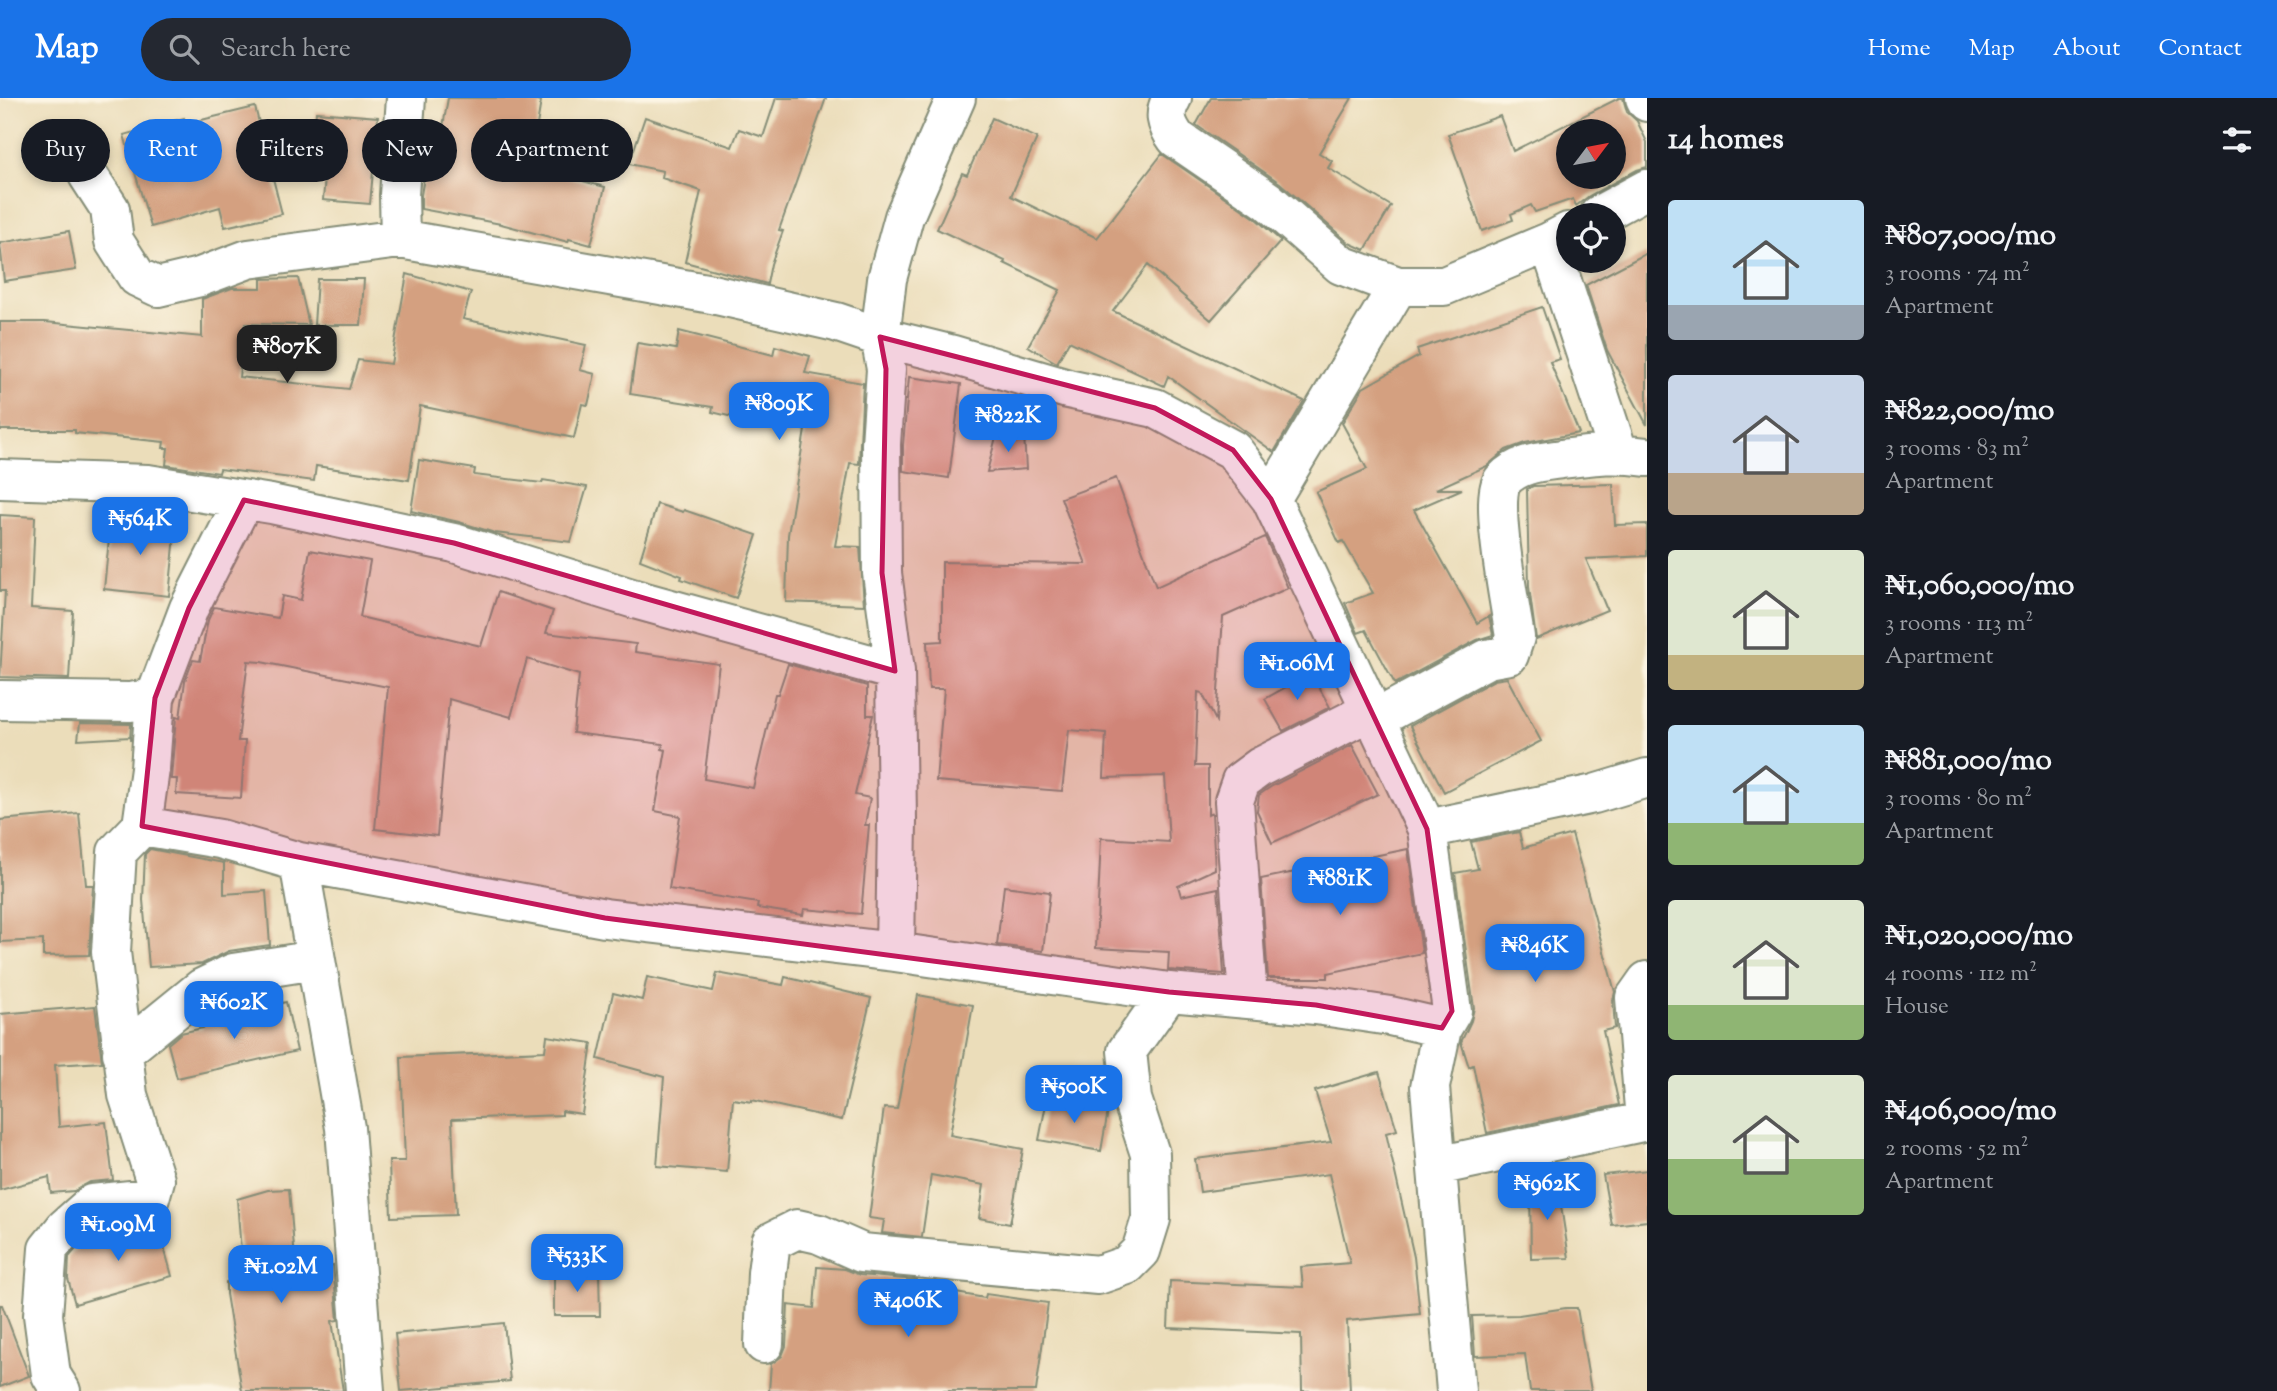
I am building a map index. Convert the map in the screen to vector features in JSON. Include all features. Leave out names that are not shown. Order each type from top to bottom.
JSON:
[{"type":"street","points":[[400,239],[399,195],[405,98]]},
{"type":"street","points":[[895,952],[895,671],[882,573],[881,444],[886,369],[880,337],[887,279],[904,217],[956,98]]},
{"type":"street","points":[[1172,98],[1166,108],[1167,125],[1176,138],[1268,201],[1341,265],[1398,286],[1444,286],[1556,238]]},
{"type":"street","points":[[93,182],[110,209],[114,241],[136,277],[158,287],[200,277],[248,259],[400,239],[712,294],[836,323],[1068,389],[1154,408],[1233,450],[1271,499],[1427,829],[1452,1011],[1442,1028],[1430,1087],[1456,1391]]},
{"type":"street","points":[[1621,203],[1647,189]]},
{"type":"street","points":[[1248,999],[1234,801],[1241,781],[1260,767],[1487,659],[1508,655],[1515,637],[1497,509],[1501,482],[1515,469],[1538,463],[1632,455],[1570,273]]},
{"type":"street","points":[[1271,499],[1398,286]]},
{"type":"street","points":[[0,479],[148,484],[244,500],[454,543],[638,600],[895,671]]},
{"type":"street","points":[[61,1391],[51,1375],[43,1315],[48,1248],[65,1228],[92,1204],[150,1198],[155,1180],[128,1095],[122,1053],[111,952],[117,852],[142,826],[150,769],[155,698],[189,608],[244,500]]},
{"type":"street","points":[[0,700],[130,702],[155,698]]},
{"type":"street","points":[[1427,829],[1594,794],[1647,778]]},
{"type":"street","points":[[142,826],[219,839],[299,862],[605,918],[895,952],[1169,992],[1316,1005],[1390,1016],[1442,1028]]},
{"type":"street","points":[[299,862],[345,1128],[365,1391]]},
{"type":"street","points":[[122,1053],[202,988],[233,973],[316,960]]},
{"type":"street","points":[[1437,1166],[1646,1121],[1635,998],[1647,981]]},
{"type":"street","points":[[764,1344],[771,1242],[797,1229],[819,1234],[862,1253],[1098,1275],[1127,1265],[1141,1251],[1151,1219],[1150,1154],[1132,1099],[1127,1051],[1169,992]]},
{"type":"highlighted area","points":[[880,337],[1155,408],[1233,450],[1271,499],[1427,829],[1452,1011],[1442,1028],[1316,1005],[1169,992],[605,918],[142,826],[155,698],[189,608],[244,500],[454,543],[895,671],[882,573],[886,369]]},
{"type":"building","points":[[448,98],[526,98],[541,101],[538,119],[471,119],[471,182],[586,182],[605,187],[591,245],[421,209],[423,182],[457,182],[457,119],[444,119]]},
{"type":"building","points":[[776,98],[826,98],[779,230],[783,231],[767,284],[685,262],[701,191],[662,178],[663,171],[633,165],[633,152],[645,117],[732,147],[739,129],[763,137]]},
{"type":"building","points":[[1211,98],[1352,98],[1319,153],[1332,161],[1328,168],[1391,206],[1365,250],[1349,243],[1280,183],[1196,125]]},
{"type":"building","points":[[1623,98],[1627,112],[1637,121],[1647,142],[1647,167],[1626,176],[1626,119],[1577,119]]},
{"type":"building","points":[[255,107],[258,119],[236,119],[236,182],[274,182],[282,214],[225,227],[220,207],[151,227],[138,182],[222,182],[222,119],[206,119]]},
{"type":"building","points":[[316,112],[378,117],[362,119],[362,182],[372,182],[370,204],[323,200],[325,182],[348,182],[348,119],[315,119]]},
{"type":"building","points":[[1500,116],[1513,151],[1556,130],[1556,189],[1602,189],[1580,203],[1575,203],[1573,199],[1535,212],[1531,205],[1511,214],[1513,220],[1482,231],[1448,134]]},
{"type":"building","points":[[992,118],[1037,138],[1011,196],[1097,238],[1162,154],[1255,218],[1281,241],[1211,320],[1148,265],[1113,311],[1304,401],[1274,452],[1168,376],[1164,386],[1069,341],[1057,363],[1028,346],[1060,290],[937,229],[962,173],[967,175]]},
{"type":"building","points":[[69,231],[76,270],[4,281],[0,243]]},
{"type":"building","points":[[1647,253],[1647,425],[1607,350],[1586,285],[1609,273],[1626,273],[1626,264]]},
{"type":"building","points":[[407,274],[471,292],[463,319],[586,345],[580,370],[595,374],[588,405],[582,404],[574,438],[420,406],[409,480],[316,466],[314,481],[220,469],[219,473],[166,465],[168,448],[163,448],[164,442],[75,433],[75,430],[0,430],[0,322],[45,322],[202,337],[202,299],[232,288],[261,288],[261,279],[298,278],[309,325],[245,324],[239,377],[349,389],[358,360],[391,364]]},
{"type":"building","points":[[317,279],[364,279],[361,325],[314,325]]},
{"type":"building","points":[[1542,307],[1560,359],[1550,362],[1579,433],[1525,443],[1506,450],[1487,466],[1436,489],[1462,489],[1414,510],[1477,623],[1489,616],[1493,635],[1477,640],[1395,684],[1366,630],[1358,633],[1345,603],[1373,593],[1343,541],[1339,543],[1316,492],[1367,469],[1342,423],[1363,388],[1419,356],[1417,349]]},
{"type":"building","points":[[679,331],[773,355],[775,346],[810,356],[805,373],[863,383],[859,464],[850,463],[835,546],[860,547],[864,605],[786,602],[788,535],[805,430],[743,413],[741,419],[712,412],[713,407],[630,394],[637,343],[676,349]]},
{"type":"building","points":[[909,377],[961,384],[949,478],[903,471]]},
{"type":"building","points":[[1024,435],[1026,469],[987,472],[996,437]]},
{"type":"building","points":[[419,460],[475,469],[474,475],[542,483],[543,480],[587,487],[571,542],[495,533],[411,511]]},
{"type":"building","points":[[1116,478],[1156,587],[1265,537],[1288,588],[1223,617],[1216,721],[1202,693],[1198,692],[1195,766],[1208,766],[1208,815],[1212,813],[1215,869],[1178,886],[1181,896],[1218,888],[1224,974],[1168,970],[1169,952],[1096,948],[1101,838],[1169,842],[1165,776],[1104,778],[1106,733],[1069,730],[1062,791],[936,781],[944,689],[929,689],[927,642],[942,641],[942,562],[1086,564],[1061,498]]},
{"type":"building","points":[[1613,484],[1615,525],[1647,524],[1647,556],[1586,559],[1607,610],[1536,639],[1529,587],[1527,489],[1533,486]]},
{"type":"building","points":[[657,504],[683,512],[684,510],[757,535],[736,598],[681,579],[682,576],[640,560]]},
{"type":"building","points":[[0,515],[35,517],[31,608],[73,611],[69,679],[0,677],[5,591],[0,591]]},
{"type":"building","points":[[111,519],[176,525],[169,596],[104,589]]},
{"type":"building","points":[[310,550],[370,561],[360,617],[481,646],[498,592],[553,611],[546,633],[636,644],[635,652],[719,664],[704,779],[753,788],[775,694],[778,694],[788,664],[867,686],[867,715],[873,715],[855,795],[870,798],[865,825],[869,825],[861,914],[804,909],[803,915],[757,908],[758,903],[669,889],[680,816],[655,811],[666,750],[662,749],[663,744],[573,733],[579,675],[527,659],[511,717],[449,699],[437,836],[375,829],[388,687],[261,662],[248,661],[238,741],[245,741],[241,798],[176,794],[177,779],[171,779],[176,717],[180,718],[185,681],[193,660],[200,661],[208,620],[214,607],[278,618],[282,596],[301,600]]},
{"type":"building","points":[[1311,673],[1330,707],[1283,731],[1265,699]]},
{"type":"building","points":[[1507,678],[1541,741],[1444,792],[1410,726],[1494,680]]},
{"type":"building","points":[[80,723],[131,724],[130,741],[130,737],[78,740]]},
{"type":"building","points":[[1352,745],[1378,794],[1272,843],[1257,811],[1259,795]]},
{"type":"building","points":[[79,813],[86,885],[93,885],[89,955],[43,956],[43,940],[0,942],[0,820]]},
{"type":"building","points":[[1519,832],[1523,848],[1572,834],[1615,992],[1615,1028],[1603,1031],[1619,1105],[1487,1133],[1473,1065],[1469,1067],[1461,1042],[1474,1008],[1455,873],[1478,869],[1471,842]]},
{"type":"building","points":[[150,849],[224,863],[224,894],[266,891],[270,945],[229,951],[202,964],[149,967],[143,900],[145,854]]},
{"type":"building","points":[[1408,849],[1422,953],[1328,973],[1328,978],[1268,978],[1261,879]]},
{"type":"building","points":[[1004,886],[1050,892],[1043,951],[997,945]]},
{"type":"building","points":[[717,973],[783,985],[785,977],[871,998],[842,1120],[752,1100],[733,1099],[727,1172],[657,1166],[664,1077],[598,1059],[613,993],[642,1000],[647,977],[713,991]]},
{"type":"building","points":[[918,995],[973,1005],[950,1135],[1023,1149],[1010,1224],[979,1218],[984,1185],[931,1175],[922,1237],[882,1233],[884,1220],[869,1218],[884,1108],[897,1109]]},
{"type":"building","points":[[286,1002],[297,1051],[177,1078],[168,1044],[181,1033],[203,1028],[201,1022]]},
{"type":"building","points":[[95,1006],[102,1062],[55,1065],[59,1127],[106,1122],[113,1180],[90,1182],[74,1191],[51,1193],[49,1177],[0,1190],[0,1014]]},
{"type":"building","points":[[547,1036],[592,1043],[582,1114],[562,1111],[562,1115],[452,1119],[456,1215],[391,1217],[389,1161],[405,1161],[401,1057],[545,1051]]},
{"type":"building","points":[[1379,1072],[1397,1130],[1386,1133],[1414,1257],[1420,1314],[1347,1321],[1350,1391],[1302,1391],[1301,1334],[1168,1328],[1170,1281],[1303,1287],[1301,1267],[1350,1263],[1329,1174],[1200,1192],[1195,1159],[1331,1142],[1315,1091]]},
{"type":"building","points":[[1047,1099],[1108,1111],[1101,1151],[1039,1140]]},
{"type":"building","points":[[1647,1170],[1647,1221],[1612,1225],[1603,1175]]},
{"type":"building","points":[[1557,1180],[1569,1258],[1531,1259],[1530,1184]]},
{"type":"building","points":[[289,1189],[296,1271],[333,1265],[338,1320],[332,1321],[343,1391],[242,1391],[226,1294],[226,1282],[243,1279],[237,1199],[268,1190]]},
{"type":"building","points":[[157,1222],[172,1276],[75,1304],[68,1279],[69,1257],[81,1243]]},
{"type":"building","points":[[817,1267],[845,1269],[860,1275],[916,1280],[916,1286],[985,1298],[986,1294],[1048,1303],[1036,1391],[769,1391],[771,1364],[782,1356],[786,1346],[788,1305],[814,1308]]},
{"type":"building","points":[[554,1272],[599,1272],[600,1316],[554,1316]]},
{"type":"building","points":[[0,1305],[29,1376],[0,1387]]},
{"type":"building","points":[[1577,1308],[1591,1391],[1530,1391],[1525,1354],[1475,1356],[1472,1316],[1519,1315]]},
{"type":"building","points":[[504,1323],[510,1381],[401,1391],[395,1334]]}]
